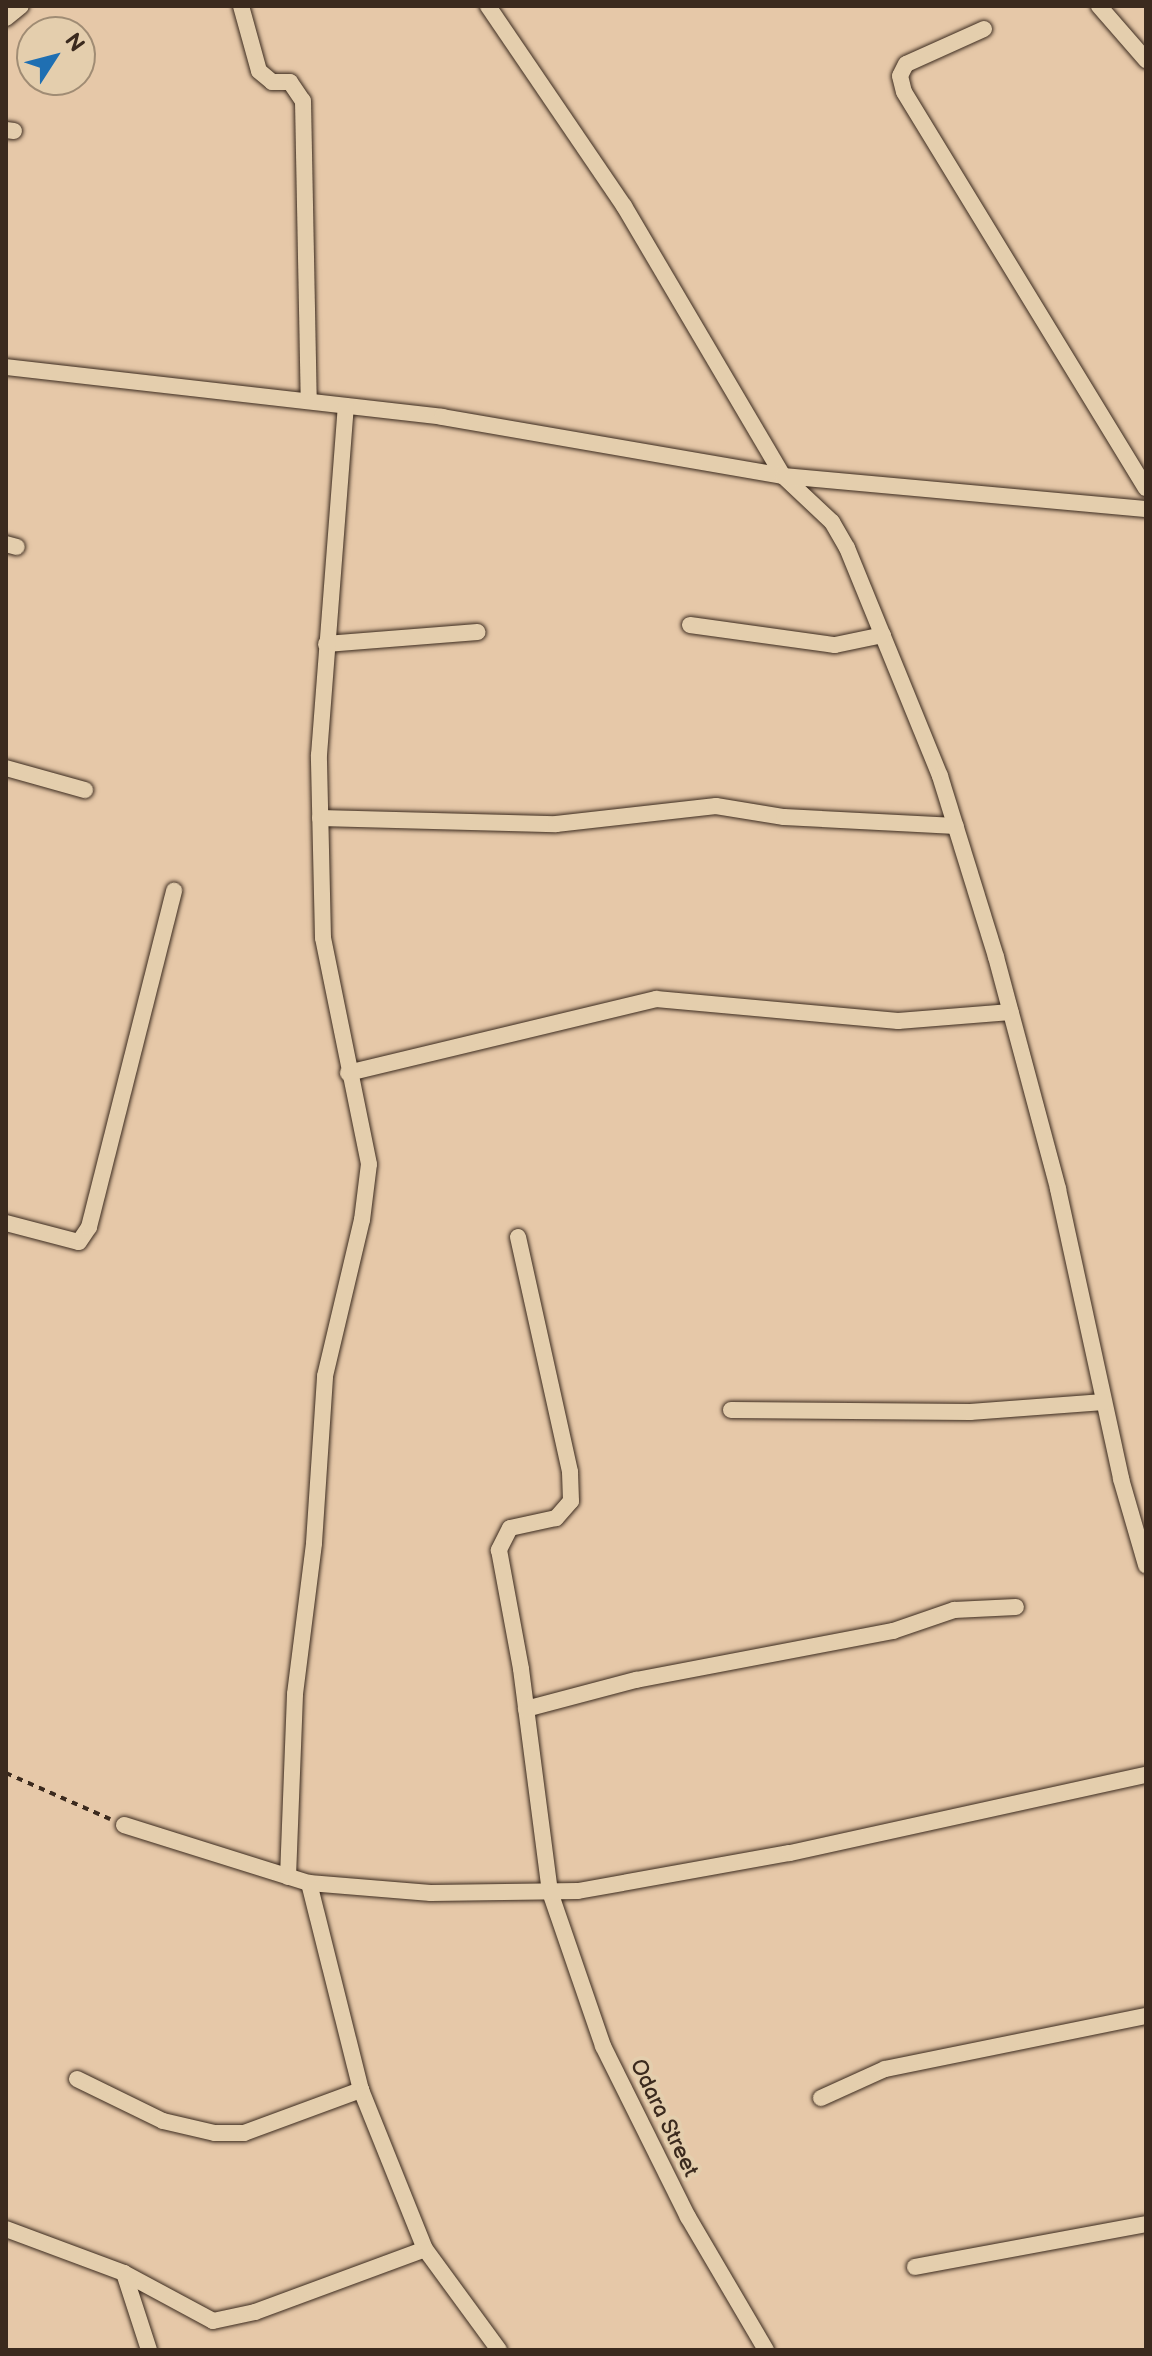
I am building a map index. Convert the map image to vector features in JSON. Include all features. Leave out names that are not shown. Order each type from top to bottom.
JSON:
[{"type":"street","points":[[6,18],[21,6]]},
{"type":"street","points":[[241,6],[259,71],[272,82],[290,82],[303,101],[309,401]]},
{"type":"street","points":[[488,6],[624,206],[783,476],[832,522],[883,635],[956,826],[1011,1012],[1146,1565]]},
{"type":"street","points":[[1099,6],[1145,56]]},
{"type":"street","points":[[984,29],[906,64],[900,76],[904,92],[1146,488]]},
{"type":"street","points":[[6,367],[346,406],[650,449],[783,476],[1146,509]]},
{"type":"street","points":[[288,1877],[295,1694],[314,1543],[325,1376],[362,1220],[369,1164],[348,1073],[323,938],[320,818],[326,644],[346,406]]},
{"type":"street","points":[[690,625],[835,645],[883,635]]},
{"type":"street","points":[[326,644],[478,632]]},
{"type":"street","points":[[6,768],[85,790]]},
{"type":"street","points":[[320,818],[556,824],[716,806],[784,817],[956,826]]},
{"type":"street","points":[[6,1223],[79,1242],[89,1227],[174,891]]},
{"type":"street","points":[[348,1073],[656,999],[898,1021],[1011,1012]]},
{"type":"street","name":"Odara Street","points":[[518,1237],[570,1472],[571,1501],[556,1518],[510,1528],[499,1550],[526,1709],[550,1892],[603,2046],[688,2217],[766,2350]]},
{"type":"street","points":[[731,1410],[970,1412],[1104,1402]]},
{"type":"street","points":[[526,1709],[636,1680],[893,1631],[954,1610],[1016,1607]]},
{"type":"street","points":[[124,1825],[309,1883],[431,1893],[550,1892],[790,1853],[1146,1775]]},
{"type":"street","points":[[309,1883],[361,2090],[425,2249],[499,2350]]},
{"type":"street","points":[[821,2098],[885,2069],[1146,2016]]},
{"type":"street","points":[[77,2079],[163,2121],[215,2133],[244,2133],[361,2090]]},
{"type":"street","points":[[915,2267],[1146,2224]]},
{"type":"street","points":[[6,2229],[124,2273],[213,2321],[255,2312],[425,2249]]},
{"type":"street","points":[[124,2273],[149,2350]]},
{"type":"path","points":[[6,1773],[124,1825]]}]
